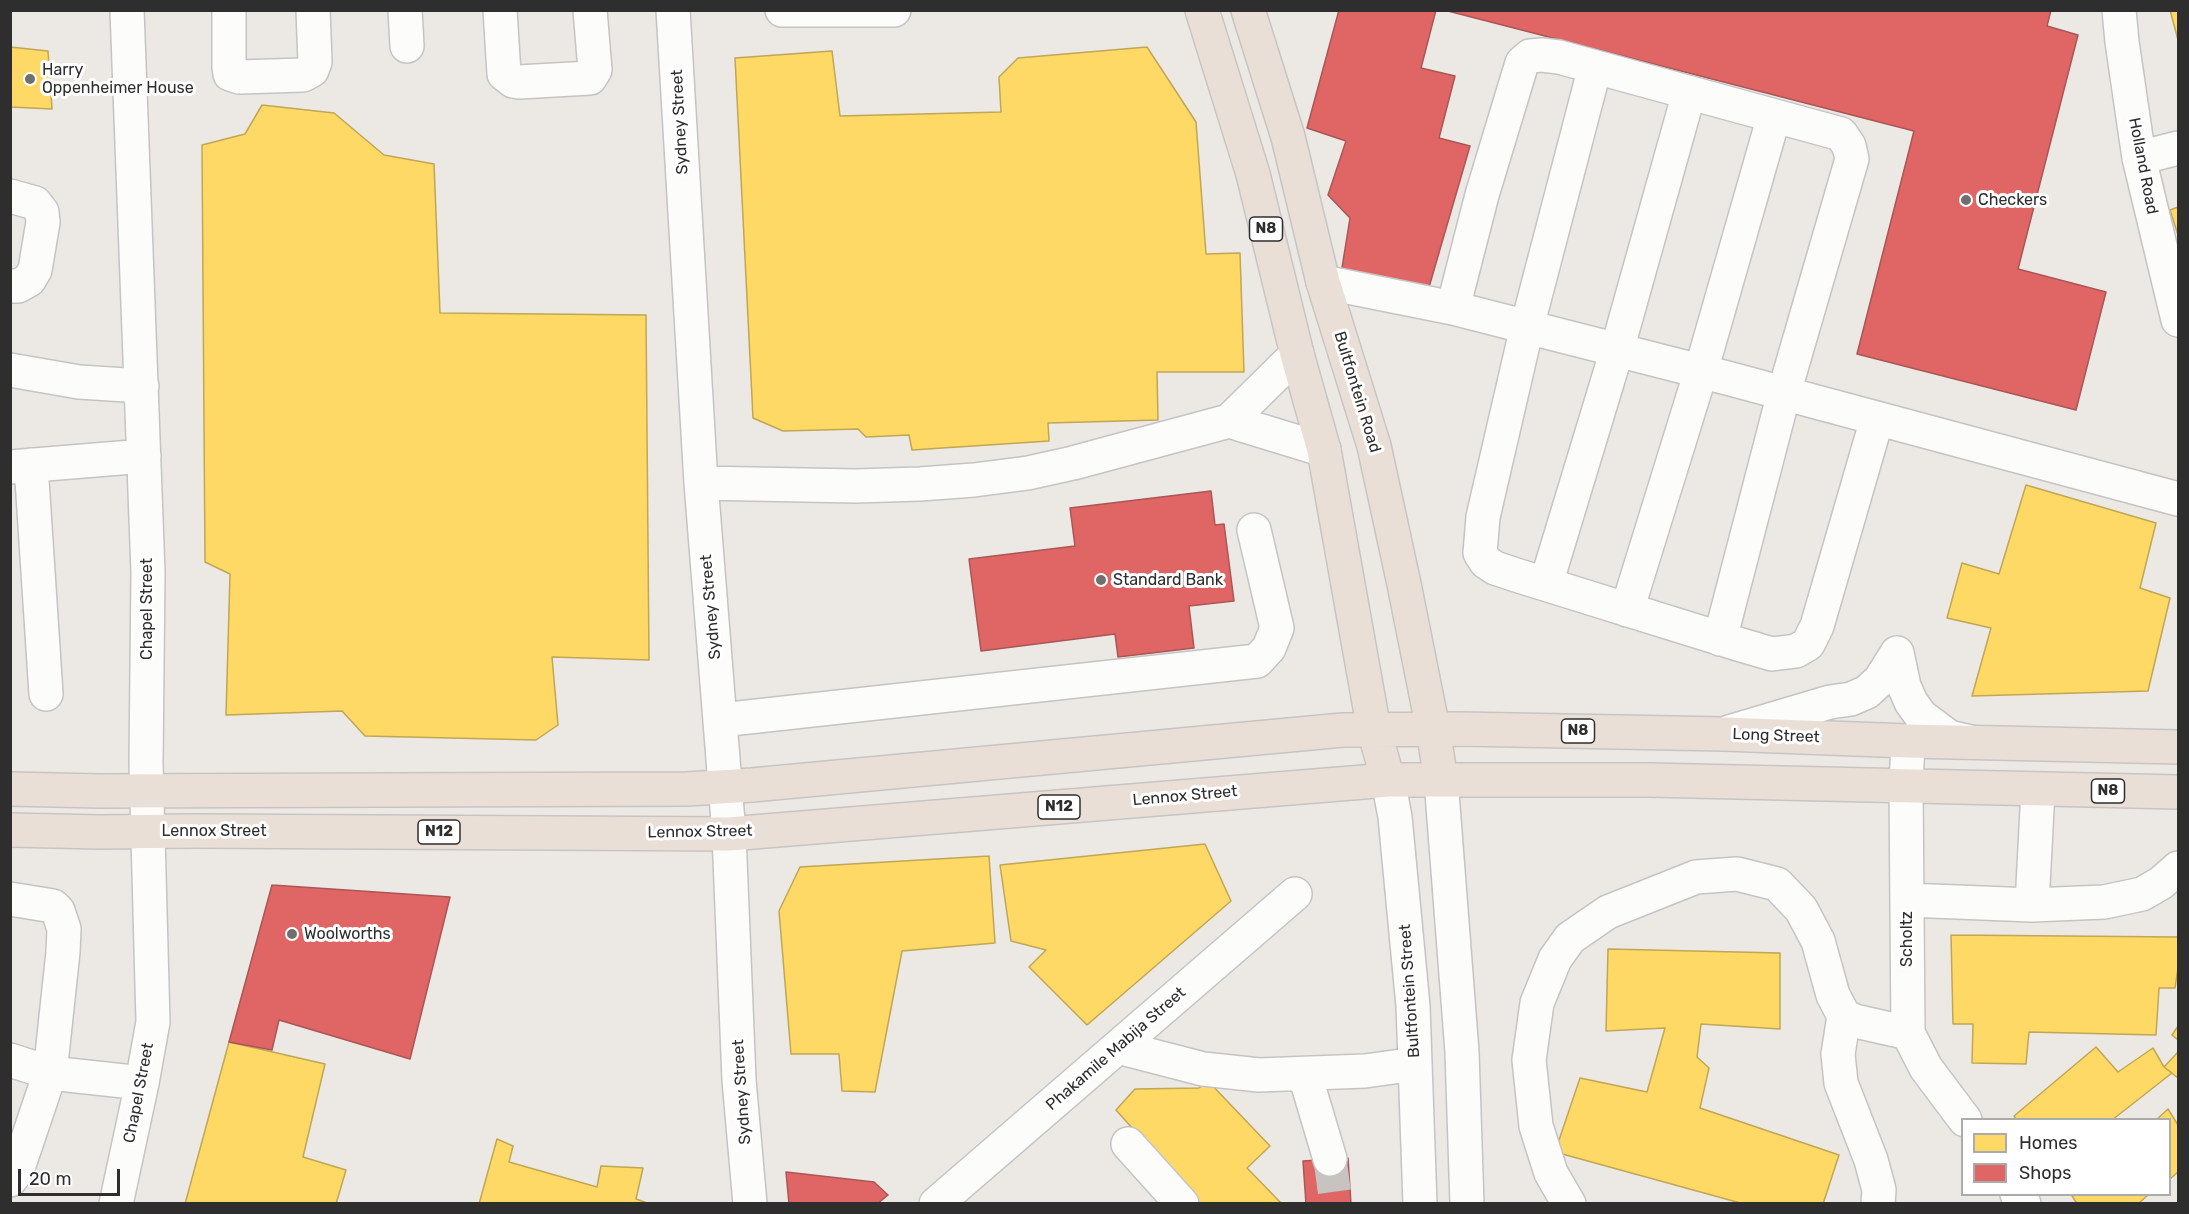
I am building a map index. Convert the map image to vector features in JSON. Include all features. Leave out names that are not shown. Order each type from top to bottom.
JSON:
[{"type":"highway","name":"N8","points":[[1202,10],[1253,174],[1297,354],[1324,450],[1374,730],[1388,780],[1649,780],[2178,792]]},
{"type":"highway","name":"Bultfontein Road","points":[[1248,10],[1288,137],[1323,282],[1374,446],[1433,729],[1441,780]]},
{"type":"highway","points":[[10,789],[687,789],[1343,730],[1374,730]]},
{"type":"highway","name":"Long Street","points":[[1374,730],[1724,734],[2178,747]]},
{"type":"highway","name":"Lennox Street","points":[[10,830],[729,834],[1388,780]]},
{"type":"street","name":"Chapel Street","points":[[116,1203],[153,1022],[148,832],[148,572],[142,386],[134,239],[128,10]]},
{"type":"street","points":[[229,10],[229,68],[230,74],[239,77],[303,75],[312,70],[315,62],[313,10]]},
{"type":"street","points":[[405,10],[407,46]]},
{"type":"street","points":[[500,10],[504,74],[513,81],[547,82],[590,78],[594,75],[590,10]]},
{"type":"street","name":"Sydney Street","points":[[673,10],[701,483],[729,834],[739,1080],[750,1203]]},
{"type":"street","points":[[782,10],[894,10]]},
{"type":"street","name":"Holland Road","points":[[2119,10],[2139,158],[2178,320]]},
{"type":"street","points":[[1453,308],[1482,195],[1522,63],[1530,56],[1559,57],[1841,134],[1849,146],[1852,159],[1784,393],[1720,639]]},
{"type":"street","points":[[1595,67],[1527,327],[1483,517],[1480,553],[1486,562],[1495,568],[1772,654],[1796,651],[1808,644],[1817,626],[1877,419]]},
{"type":"street","points":[[1546,584],[1617,350],[1689,93]]},
{"type":"street","points":[[1627,610],[1701,371],[1774,116]]},
{"type":"street","points":[[2139,158],[2178,148]]},
{"type":"street","points":[[10,196],[35,203],[42,212],[43,222],[35,270],[29,280],[18,286],[10,286]]},
{"type":"street","points":[[1323,282],[1453,308],[1701,371],[2178,499]]},
{"type":"street","points":[[701,483],[856,486],[974,480],[1028,473],[1228,421],[1297,354]]},
{"type":"street","points":[[10,370],[79,382],[142,386]]},
{"type":"street","points":[[1228,421],[1324,450]]},
{"type":"street","points":[[46,694],[21,466],[144,456]]},
{"type":"street","points":[[721,720],[1257,661],[1269,648],[1277,628],[1254,530]]},
{"type":"street","points":[[1724,734],[1830,702],[1851,699],[1867,692],[1880,680],[1897,653],[1904,686],[1920,716],[1949,737],[1971,742]]},
{"type":"street","name":"Scholtz","points":[[1908,741],[1906,787],[1908,1033],[1926,1068],[1964,1118]]},
{"type":"street","name":"Bultfontein Street","points":[[1388,780],[1395,817],[1410,970],[1420,1203]]},
{"type":"street","points":[[1441,780],[1462,1052],[1467,1203]]},
{"type":"street","points":[[2032,905],[2038,790]]},
{"type":"street","points":[[1906,900],[2032,905],[2104,902],[2142,894],[2161,883],[2178,868]]},
{"type":"street","points":[[1569,1203],[1551,1173],[1536,1126],[1529,1060],[1537,1003],[1555,959],[1570,938],[1608,912],[1696,877],[1737,874],[1777,884],[1801,909],[1818,941],[1833,995],[1844,1016],[1838,1054],[1841,1083],[1871,1160],[1879,1190],[1878,1203]]},
{"type":"street","name":"Phakamile Mabija Street","points":[[936,1203],[1295,894]]},
{"type":"street","points":[[10,900],[53,906],[58,911],[64,928],[50,1073],[22,1151],[18,1171],[10,1180]]},
{"type":"street","points":[[1844,1016],[1855,1021],[1908,1033]]},
{"type":"street","points":[[1118,1047],[1203,1069],[1258,1075],[1365,1071],[1415,1064]]},
{"type":"street","points":[[10,1060],[50,1073],[142,1083]]},
{"type":"street","points":[[1305,1075],[1330,1159]]},
{"type":"street","points":[[1128,1144],[1182,1203]]},
{"type":"building: Homes","points":[[2170,10],[2178,10],[2178,40]]},
{"type":"building: Homes","name":"Harry Oppenheimer House","points":[[10,47],[48,51],[52,109],[10,107]]},
{"type":"building: Homes","points":[[1147,47],[1196,122],[1206,254],[1240,253],[1244,372],[1157,372],[1158,420],[1048,423],[1049,441],[912,450],[909,435],[866,437],[858,429],[783,431],[753,418],[735,58],[832,51],[840,116],[1001,112],[999,77],[1018,58]]},
{"type":"building: Homes","points":[[262,105],[334,113],[384,155],[434,164],[440,313],[646,315],[649,660],[552,657],[558,725],[536,740],[365,736],[342,711],[226,715],[230,574],[205,562],[202,145],[245,134]]},
{"type":"building: Homes","points":[[2178,207],[2178,235],[2170,210]]},
{"type":"building: Homes","points":[[2026,485],[2156,523],[2140,588],[2170,598],[2148,691],[1972,696],[1991,628],[1947,618],[1962,563],[1999,574]]},
{"type":"building: Homes","points":[[1205,844],[1231,901],[1087,1025],[1029,967],[1046,950],[1011,941],[1000,865]]},
{"type":"building: Homes","points":[[989,856],[995,943],[902,951],[875,1092],[842,1091],[839,1054],[791,1054],[779,911],[800,867]]},
{"type":"building: Homes","points":[[1951,935],[2177,937],[2178,935],[2178,968],[2175,988],[2159,988],[2156,1035],[2029,1032],[2026,1064],[1972,1063],[1973,1024],[1953,1024]]},
{"type":"building: Homes","points":[[1608,949],[1780,953],[1780,1029],[1701,1024],[1697,1057],[1709,1068],[1700,1108],[1839,1155],[1823,1204],[1744,1204],[1555,1152],[1580,1078],[1647,1092],[1665,1028],[1606,1031]]},
{"type":"building: Homes","points":[[2178,1026],[2178,1040],[2172,1035]]},
{"type":"building: Homes","points":[[229,1042],[325,1064],[303,1157],[346,1170],[336,1204],[185,1204]]},
{"type":"building: Homes","points":[[2096,1047],[2118,1072],[2153,1048],[2164,1067],[2172,1073],[2115,1118],[2016,1118],[2014,1116]]},
{"type":"building: Homes","points":[[2178,1052],[2178,1078],[2164,1067]]},
{"type":"building: Homes","points":[[1208,1081],[1270,1146],[1247,1168],[1282,1204],[1200,1204],[1116,1110],[1135,1089],[1199,1088]]},
{"type":"building: Homes","points":[[2168,1109],[2178,1125],[2178,1172],[2171,1178],[2171,1118],[2158,1118]]},
{"type":"building: Homes","points":[[497,1139],[513,1146],[509,1162],[597,1187],[601,1166],[643,1168],[636,1199],[650,1204],[479,1204]]},
{"type":"building: Homes","points":[[2072,1196],[2147,1196],[2138,1204],[2077,1204]]},
{"type":"building: Shops","points":[[1339,10],[1436,10],[1421,68],[1455,76],[1439,138],[1470,146],[1427,294],[1341,274],[1350,218],[1328,195],[1346,141],[1307,128]]},
{"type":"building: Shops","name":"Checkers","points":[[1444,10],[2051,10],[2047,26],[2078,35],[2018,269],[2106,292],[2076,410],[1857,354],[1914,131]]},
{"type":"building: Shops","name":"Standard Bank","points":[[1211,491],[1215,525],[1224,524],[1234,601],[1189,606],[1194,648],[1118,657],[1115,634],[981,651],[969,559],[1075,546],[1070,508]]},
{"type":"building: Shops","points":[[272,885],[450,897],[410,1059],[279,1020],[272,1050],[229,1042]]},
{"type":"building: Shops","points":[[1348,1158],[1351,1204],[1306,1204],[1303,1161]]},
{"type":"building: Shops","points":[[786,1172],[874,1182],[888,1195],[877,1204],[789,1204]]},
{"type":"tunnel","points":[[1330,1159],[1336,1204]]},
{"type":"place","name":"Harry Oppenheimer House","points":[[30,79]]},
{"type":"place","name":"Checkers","points":[[1966,200]]},
{"type":"place","name":"Standard Bank","points":[[1101,580]]},
{"type":"place","name":"Woolworths","points":[[292,934]]}]
